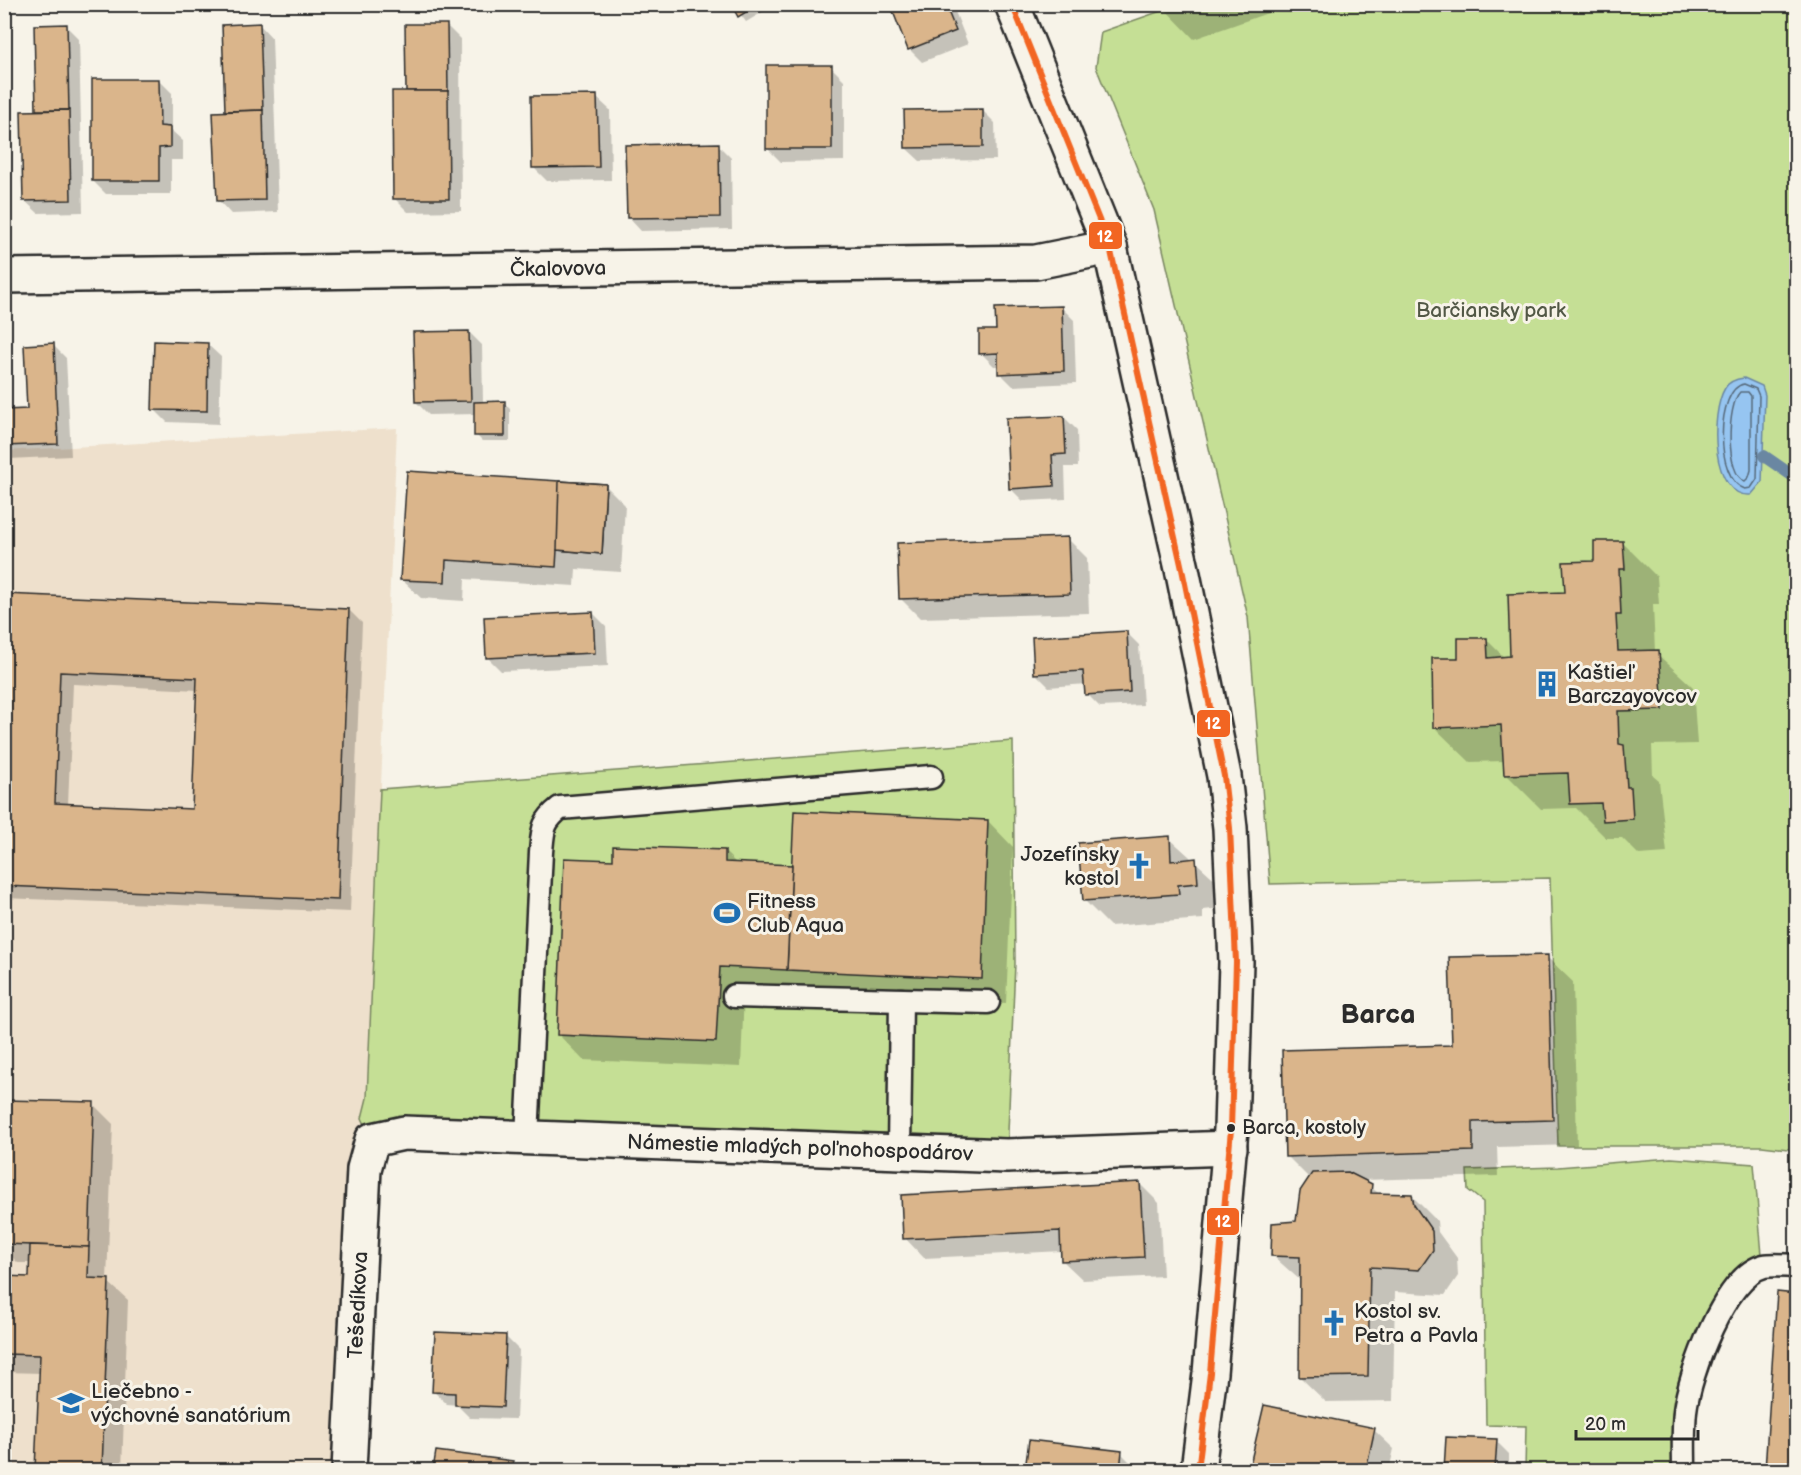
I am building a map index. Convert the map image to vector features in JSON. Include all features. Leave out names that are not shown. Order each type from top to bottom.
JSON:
[{"type":"street","points":[[1012,4],[1110,247],[1182,569],[1224,776],[1230,828],[1236,962],[1230,1148],[1198,1470]]},
{"type":"street","name":"Čkalovova","points":[[4,276],[1036,262],[1110,247]]},
{"type":"street","name":"Námestie mladých poľnohospodárov","points":[[372,1140],[404,1132],[1007,1156],[1230,1148]]},
{"type":"street","name":"Tešedíkova","points":[[349,1470],[364,1169],[372,1140]]},
{"type":"lane","points":[[527,1137],[541,852],[543,829],[548,818],[560,808],[931,777]]},
{"type":"lane","points":[[734,996],[988,1002]]},
{"type":"lane","points":[[899,1150],[901,1000]]},
{"type":"lane","points":[[1684,1470],[1685,1410],[1692,1379],[1720,1311],[1745,1279],[1763,1266],[1797,1266]]},
{"type":"shaded area","points":[[397,428],[367,1098],[362,1118],[372,1140],[349,1470],[5,1470],[5,451]]},
{"type":"green space","name":"Barčiansky park","points":[[1178,5],[1796,5],[1796,1150],[1762,1146],[1558,1146],[1550,878],[1270,884],[1248,617],[1154,210],[1096,67],[1101,32]]},
{"type":"green space","points":[[1013,741],[1015,963],[1007,1156],[372,1140],[362,1118],[367,1098],[380,789]]},
{"type":"green space","points":[[1671,1158],[1754,1164],[1763,1266],[1707,1336],[1684,1470],[1525,1470],[1526,1426],[1486,1425],[1483,1202],[1468,1190],[1467,1170],[1558,1167]]},
{"type":"water","points":[[1744,378],[1762,386],[1765,395],[1762,482],[1751,495],[1737,492],[1728,483],[1721,469],[1717,452],[1717,416],[1720,400],[1729,384]]},
{"type":"water","points":[[1796,462],[1796,606],[1793,604],[1791,593],[1793,476]]},
{"type":"building","points":[[731,4],[759,4],[738,17]]},
{"type":"building","points":[[890,4],[945,4],[956,31],[908,50]]},
{"type":"building","points":[[260,23],[263,110],[225,111],[222,25]]},
{"type":"building","points":[[67,24],[69,110],[36,110],[34,25]]},
{"type":"building","points":[[405,24],[447,24],[448,91],[406,91]]},
{"type":"building","points":[[766,65],[832,65],[832,149],[766,149]]},
{"type":"building","points":[[92,79],[159,79],[160,126],[170,127],[170,147],[159,148],[159,181],[92,181]]},
{"type":"building","points":[[392,91],[448,91],[449,199],[393,199]]},
{"type":"building","points":[[597,95],[599,167],[532,168],[531,96]]},
{"type":"building","points":[[983,109],[983,147],[905,148],[904,110]]},
{"type":"building","points":[[69,110],[71,200],[23,201],[21,111]]},
{"type":"building","points":[[263,110],[265,200],[217,201],[213,112]]},
{"type":"building","points":[[719,143],[720,217],[627,218],[625,145]]},
{"type":"building","points":[[1062,306],[1064,371],[998,374],[998,353],[979,354],[979,330],[996,330],[995,308]]},
{"type":"building","points":[[469,331],[471,401],[415,402],[413,332]]},
{"type":"building","points":[[154,341],[208,343],[207,411],[152,410]]},
{"type":"building","points":[[54,343],[58,444],[4,446],[4,410],[27,409],[24,345]]},
{"type":"building","points":[[505,401],[505,436],[474,436],[474,402]]},
{"type":"building","points":[[1064,416],[1066,454],[1052,455],[1054,486],[1009,489],[1006,418]]},
{"type":"building","points":[[407,471],[606,484],[602,554],[557,550],[556,567],[446,560],[445,582],[400,580]]},
{"type":"building","points":[[559,481],[606,484],[602,554],[557,550]]},
{"type":"building","points":[[1068,537],[1070,594],[899,599],[897,543]]},
{"type":"building","name":"Kaštieľ Barczayovcov","points":[[1594,541],[1623,541],[1625,569],[1619,569],[1621,615],[1616,615],[1618,651],[1659,650],[1663,710],[1618,711],[1619,744],[1624,745],[1627,787],[1631,787],[1633,819],[1603,821],[1601,803],[1570,804],[1568,773],[1504,775],[1501,725],[1433,728],[1432,658],[1458,658],[1458,638],[1487,638],[1488,658],[1510,656],[1508,594],[1565,592],[1563,562],[1594,561]]},
{"type":"building","points":[[4,594],[349,609],[338,900],[4,886]],"holes":[[[60,672],[197,678],[192,809],[55,803]]]},
{"type":"building","points":[[593,612],[595,653],[486,658],[484,617]]},
{"type":"building","points":[[1127,631],[1130,692],[1085,695],[1083,671],[1034,674],[1032,637]]},
{"type":"building","points":[[794,811],[988,820],[982,979],[787,970]]},
{"type":"building","name":"Jozefínsky kostol","points":[[1170,836],[1171,861],[1196,858],[1198,883],[1178,885],[1179,894],[1083,901],[1078,843]]},
{"type":"building","points":[[613,846],[725,850],[725,862],[792,865],[787,970],[720,967],[716,1042],[557,1035],[564,858],[613,860]]},
{"type":"building","points":[[1548,955],[1553,1120],[1473,1122],[1473,1151],[1285,1157],[1282,1050],[1452,1045],[1449,957]]},
{"type":"building","points":[[4,1100],[94,1102],[89,1247],[4,1244]]},
{"type":"building","name":"Kostol sv. Petra a Pavla","points":[[1348,1172],[1372,1184],[1371,1193],[1412,1194],[1414,1205],[1432,1231],[1433,1250],[1419,1270],[1370,1267],[1368,1376],[1299,1377],[1300,1257],[1271,1256],[1272,1223],[1296,1221],[1300,1191],[1312,1173]]},
{"type":"building","points":[[1140,1182],[1144,1257],[1061,1261],[1060,1231],[903,1239],[901,1195]]},
{"type":"building","name":"Liečebno - výchovné sanatórium","points":[[30,1245],[89,1247],[88,1278],[109,1279],[102,1470],[35,1470],[40,1355],[4,1354],[4,1276],[29,1277]]},
{"type":"building","points":[[1777,1292],[1796,1294],[1796,1470],[1765,1470]]},
{"type":"building","points":[[435,1332],[506,1335],[503,1407],[455,1405],[455,1393],[432,1392]]},
{"type":"building","points":[[1264,1405],[1375,1428],[1366,1470],[1249,1469]]},
{"type":"building","points":[[1446,1437],[1497,1439],[1495,1470],[1444,1470]]},
{"type":"building","points":[[1029,1440],[1122,1451],[1120,1470],[1025,1470]]},
{"type":"building","points":[[436,1451],[513,1461],[512,1470],[433,1470]]},
{"type":"waterway","points":[[1764,456],[1793,476]]},
{"type":"transit line","name":"12","points":[[1012,4],[1110,247],[1182,569],[1224,776],[1230,828],[1236,962],[1231,1129],[1210,1373],[1198,1470]]},
{"type":"place","name":"Kaštieľ Barczayovcov","points":[[1547,684]]},
{"type":"place","name":"Jozefínsky kostol","points":[[1139,866]]},
{"type":"place","name":"Fitness Club Aqua","points":[[727,913]]},
{"type":"place","name":"Barca, kostoly","points":[[1231,1128]]},
{"type":"place","name":"Kostol sv. Petra a Pavla","points":[[1334,1323]]},
{"type":"place","name":"Liečebno - výchovné sanatórium","points":[[71,1403]]},
{"type":"district","name":"Barca","points":[[1378,1015]]}]
